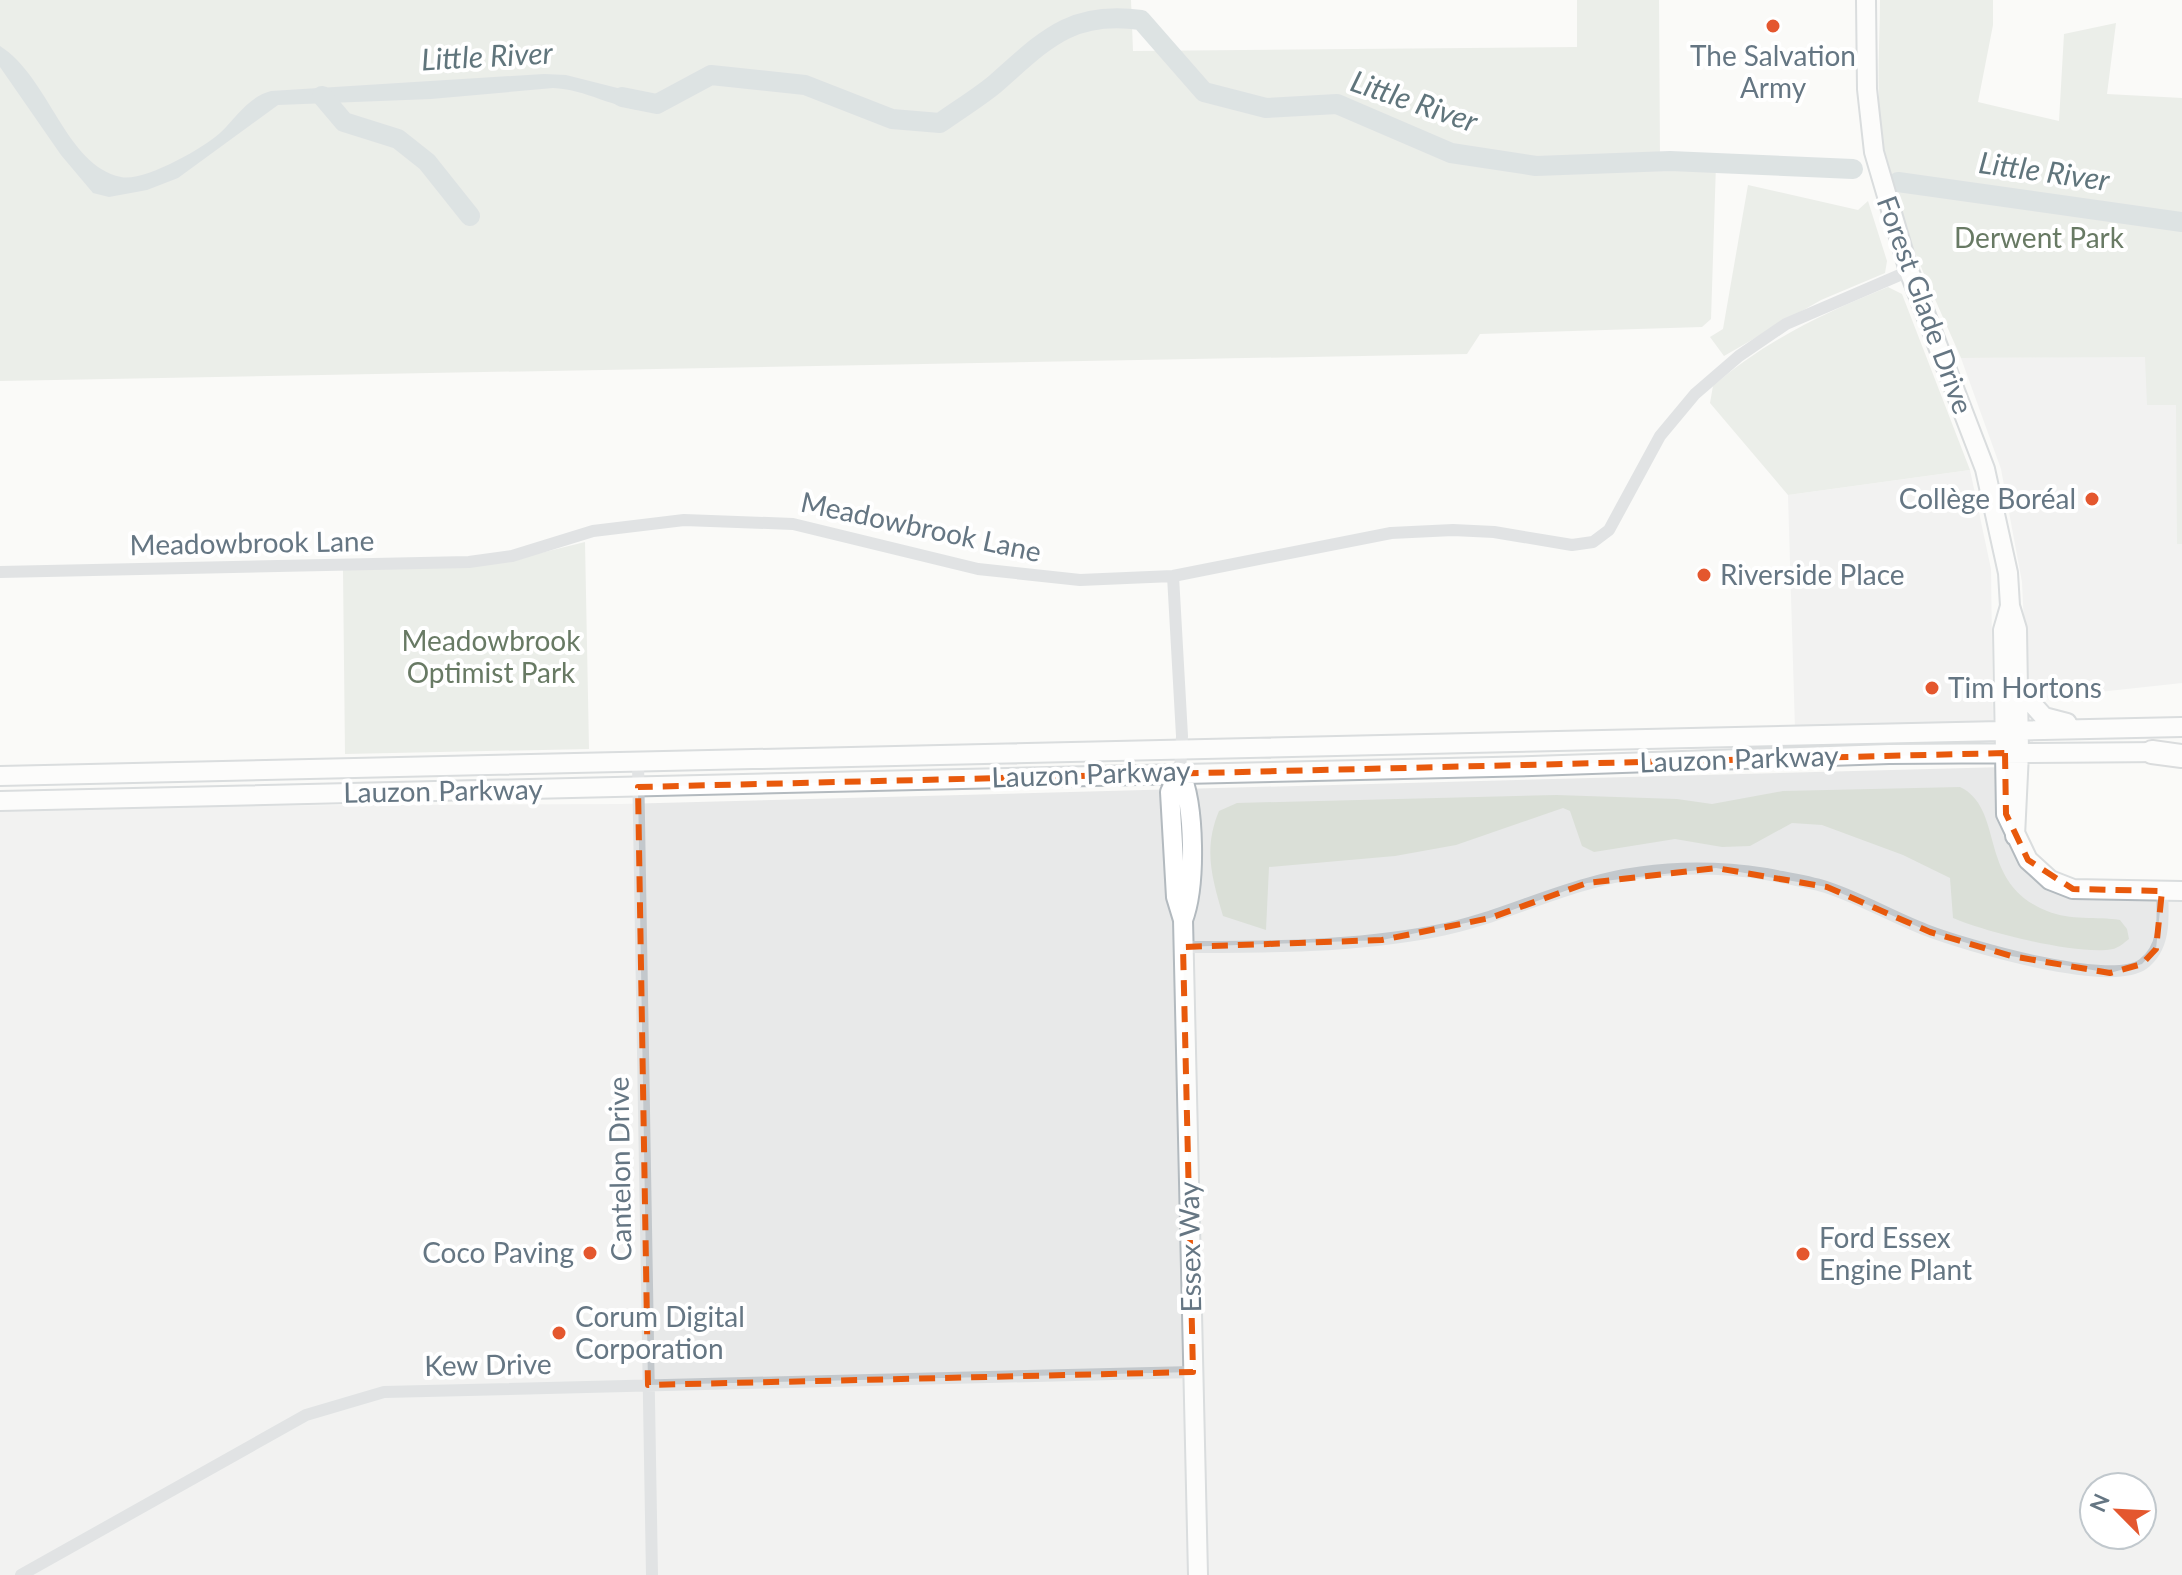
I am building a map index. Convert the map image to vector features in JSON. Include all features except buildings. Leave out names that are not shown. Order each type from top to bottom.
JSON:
[{"type":"highway","points":[[2152,752],[2182,754]]},
{"type":"main road","name":"Forest Glade Drive","points":[[1866,0],[1867,89],[1874,152],[1890,216],[1909,271],[1985,469],[2008,573],[2010,606],[2017,629],[2018,688],[2012,730]]},
{"type":"main road","name":"Forest Glade Drive","points":[[2010,606],[2003,630],[2012,730]]},
{"type":"main road","points":[[2018,688],[2044,717],[2089,729]]},
{"type":"main road","name":"Lauzon Parkway","points":[[0,776],[2182,727]]},
{"type":"main road","points":[[2012,730],[2006,814],[2028,860],[2050,880],[2073,889],[2182,891]]},
{"type":"main road","name":"Lauzon Parkway","points":[[0,801],[2152,752]]},
{"type":"main road","name":"Essex Way","points":[[1180,772],[1170,792],[1176,897],[1183,920],[1198,1575]]},
{"type":"street","name":"Meadowbrook Lane","points":[[0,572],[469,562],[512,556],[593,531],[684,520],[793,524],[978,569],[1088,580],[1173,576],[1391,533],[1453,530],[1494,532],[1572,545],[1593,542],[1609,530],[1660,436],[1695,394],[1739,356],[1786,324],[1840,298],[1909,271]]},
{"type":"street","name":"Essex Way","points":[[1173,576],[1182,750],[1180,772]]},
{"type":"street","name":"Cantelon Drive","points":[[638,762],[652,1575]]},
{"type":"street","points":[[1183,947],[1308,946],[1382,940],[1490,918],[1587,883],[1656,870],[1716,868],[1827,887],[1930,932],[2011,956],[2110,973],[2142,964],[2156,949],[2163,926],[2162,891]]},
{"type":"street","name":"Kew Drive","points":[[21,1575],[306,1415],[345,1400],[384,1392],[1193,1372]]},
{"type":"highlighted area","points":[[2005,753],[2006,814],[2028,860],[2073,889],[2162,891],[2156,949],[2142,964],[2110,973],[2011,956],[1930,932],[1827,887],[1716,868],[1587,883],[1490,918],[1382,940],[1183,947],[1193,1372],[648,1385],[638,787]]},
{"type":"shaded area","points":[[0,46],[32,78],[71,139],[86,156],[102,169],[121,177],[144,174],[187,155],[220,133],[249,103],[271,91],[566,75],[649,96],[648,111],[553,88],[431,99],[278,105],[178,178],[147,190],[109,197],[93,193],[61,155],[0,67]]},
{"type":"shaded area","name":"Collège Boréal","points":[[2182,356],[2177,544],[2182,544],[2182,683],[2034,699],[2027,686],[2022,582],[2001,469],[1961,358]]},
{"type":"shaded area","points":[[1970,470],[1991,569],[1993,723],[1795,729],[1788,495]]},
{"type":"shaded area","points":[[2005,767],[2006,813],[2050,880],[2182,891],[2182,1575],[0,1575],[0,810],[131,806],[621,804]]},
{"type":"green space","points":[[0,0],[1131,0],[1133,51],[1577,47],[1577,0],[1659,0],[1660,161],[1716,164],[1711,319],[1702,327],[1480,334],[1467,354],[0,381]]},
{"type":"green space","name":"Derwent Park","points":[[1880,0],[1993,0],[1993,25],[1978,102],[2059,121],[2064,34],[2116,23],[2107,94],[2182,98],[2182,544],[2177,544],[2176,405],[2147,405],[2145,357],[1961,358],[1912,246],[1886,158],[1879,97]]},
{"type":"green space","points":[[1748,185],[1858,210],[1868,201],[1887,261],[1885,273],[1821,300],[1724,356],[1710,337],[1723,329]]},
{"type":"green space","points":[[1888,287],[1902,294],[1970,470],[1788,495],[1710,403],[1713,386],[1796,329]]},
{"type":"green space","name":"Meadowbrook Optimist Park","points":[[585,542],[589,749],[345,754],[343,570],[508,561]]},
{"type":"green space","points":[[1960,787],[1974,797],[1983,812],[2000,865],[2010,883],[2025,899],[2056,914],[2120,920],[2127,929],[2129,939],[2113,949],[2079,949],[2009,936],[1968,924],[1953,918],[1950,878],[1903,855],[1822,825],[1792,823],[1750,846],[1722,847],[1675,839],[1594,852],[1582,846],[1570,811],[1563,808],[1456,845],[1395,856],[1269,867],[1266,930],[1223,916],[1211,864],[1211,838],[1219,811],[1237,803],[1556,795],[1677,799],[1712,804],[1783,791]]},
{"type":"waterway","name":"Little River","points":[[622,97],[657,104],[711,75],[805,85],[892,119],[940,123],[1060,32],[1095,20],[1116,18],[1141,20],[1204,92],[1266,108],[1337,104],[1451,153],[1536,166],[1670,161],[1853,169]]},
{"type":"waterway","name":"Little River","points":[[322,96],[344,122],[398,139],[427,162],[470,216]]},
{"type":"waterway","name":"Little River","points":[[1898,182],[2182,222]]},
{"type":"place","name":"The Salvation Army","points":[[1773,26]]},
{"type":"place","name":"Collège Boréal","points":[[2092,499]]},
{"type":"place","name":"Riverside Place","points":[[1704,575]]},
{"type":"place","name":"Tim Hortons","points":[[1932,688]]},
{"type":"place","name":"Coco Paving","points":[[590,1253]]},
{"type":"place","name":"Ford Essex Engine Plant","points":[[1803,1254]]},
{"type":"place","name":"Corum Digital Corporation","points":[[559,1333]]}]
